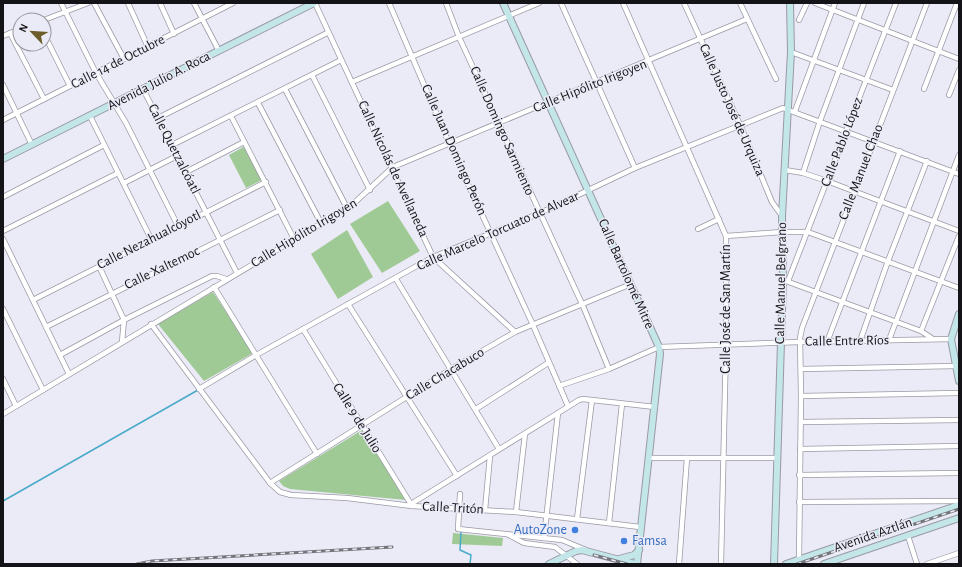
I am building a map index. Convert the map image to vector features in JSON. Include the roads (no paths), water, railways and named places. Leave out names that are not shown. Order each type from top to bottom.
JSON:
[{"type":"street","points":[[61,3],[96,73],[115,103],[178,226]]},
{"type":"street","points":[[52,17],[88,3]]},
{"type":"street","points":[[94,3],[124,59]]},
{"type":"street","points":[[128,3],[148,47]]},
{"type":"street","points":[[160,3],[174,34]]},
{"type":"street","points":[[194,3],[219,51]]},
{"type":"street","name":"Calle Nicolás de Avellaneda","points":[[314,3],[327,33],[393,167],[433,257],[516,332]]},
{"type":"street","name":"Avenida Julio A. Roca","points":[[3,159],[314,3]]},
{"type":"street","name":"Calle Juan Domingo Perón","points":[[389,3],[449,143],[534,325],[548,363],[568,406]]},
{"type":"street","name":"Calle Domingo Sarmiento","points":[[446,3],[459,37],[583,306],[609,369]]},
{"type":"street","name":"Calle Bartolomé Mitre","points":[[503,3],[659,347],[660,354],[655,407],[640,527],[640,548],[636,564]]},
{"type":"street","points":[[352,82],[539,3]]},
{"type":"street","points":[[561,3],[635,168]]},
{"type":"street","name":"Calle José de San Martín","points":[[623,3],[726,236],[726,345],[721,564]]},
{"type":"street","name":"Calle Justo José de Urquiza","points":[[684,3],[741,127],[772,202],[782,216]]},
{"type":"street","points":[[740,3],[776,79]]},
{"type":"street","name":"Calle Manuel Belgrano","points":[[774,564],[780,344],[786,280],[782,216],[786,170],[787,109],[791,52],[790,3]]},
{"type":"street","points":[[799,20],[807,3]]},
{"type":"street","points":[[815,3],[959,59]]},
{"type":"street","points":[[795,111],[835,3]]},
{"type":"street","points":[[803,173],[838,69],[864,3]]},
{"type":"street","name":"Calle Pablo López","points":[[786,280],[808,232],[845,131],[867,80],[896,3]]},
{"type":"street","name":"Calle Manuel Chao","points":[[800,561],[800,342],[802,328],[834,241],[927,3]]},
{"type":"street","points":[[924,89],[940,51],[957,3]]},
{"type":"street","name":"Calle 14 de Octubre","points":[[3,120],[202,20],[230,4]]},
{"type":"street","name":"Calle Hipólito Irigoyen","points":[[3,414],[214,286],[347,208],[370,190],[393,167],[548,104],[596,82],[648,62],[699,38],[747,19]]},
{"type":"street","points":[[3,36],[10,33],[44,99]]},
{"type":"street","points":[[158,118],[327,33]]},
{"type":"street","points":[[52,50],[70,86]]},
{"type":"street","points":[[791,52],[893,90]]},
{"type":"street","points":[[172,145],[341,60]]},
{"type":"street","points":[[949,95],[959,70]]},
{"type":"street","points":[[312,75],[370,190]]},
{"type":"street","points":[[3,85],[32,145]]},
{"type":"street","name":"Calle Quetzalcóatl","points":[[143,89],[237,273]]},
{"type":"street","points":[[285,89],[347,208]]},
{"type":"street","points":[[258,102],[320,223]]},
{"type":"street","name":"Calle Marcelo Torcuato de Alvear","points":[[200,390],[258,354],[396,279],[433,257],[540,213],[635,168],[741,127],[780,109],[787,109]]},
{"type":"street","points":[[787,109],[959,174]]},
{"type":"street","points":[[90,116],[152,239]]},
{"type":"street","points":[[231,116],[294,239]]},
{"type":"street","points":[[186,172],[244,142]]},
{"type":"street","points":[[3,197],[104,145]]},
{"type":"street","points":[[827,342],[900,151]]},
{"type":"street","points":[[124,183],[177,156]]},
{"type":"street","points":[[889,340],[959,156]]},
{"type":"street","points":[[860,341],[888,261],[927,161]]},
{"type":"street","points":[[786,170],[803,173],[827,181],[959,231]]},
{"type":"street","points":[[3,231],[118,173]]},
{"type":"street","name":"Calle Nezahualcóyotl","points":[[33,300],[266,182]]},
{"type":"street","name":"Calle Xaltemoc","points":[[46,327],[219,239],[280,210]]},
{"type":"street","points":[[698,229],[719,219]]},
{"type":"street","points":[[726,236],[782,232],[808,232],[959,288]]},
{"type":"street","points":[[921,331],[959,236]]},
{"type":"street","points":[[3,239],[69,374]]},
{"type":"street","points":[[99,266],[113,292],[124,320],[122,342]]},
{"type":"street","points":[[60,355],[124,320],[212,276],[218,276],[226,279]]},
{"type":"street","points":[[396,279],[499,449]]},
{"type":"street","points":[[786,280],[921,331],[933,339]]},
{"type":"street","name":"Calle Chacabuco","points":[[270,483],[451,369],[516,332],[583,306],[631,284]]},
{"type":"street","points":[[214,286],[258,354],[317,454]]},
{"type":"street","points":[[348,304],[457,476]]},
{"type":"street","points":[[3,309],[43,390]]},
{"type":"street","points":[[959,314],[951,337],[957,363],[959,381]]},
{"type":"street","name":"Calle Tritón","points":[[151,324],[270,483],[280,492],[291,495],[346,498],[458,509],[516,512],[640,527]]},
{"type":"street","name":"Calle 9 de Julio","points":[[303,329],[412,505]]},
{"type":"street","name":"Calle Entre Ríos","points":[[559,386],[609,369],[659,347],[933,339],[951,337],[959,332]]},
{"type":"street","points":[[476,409],[548,363]]},
{"type":"street","points":[[801,369],[957,363]]},
{"type":"street","points":[[3,379],[16,406]]},
{"type":"street","points":[[801,396],[959,393]]},
{"type":"street","points":[[412,505],[568,406],[584,399],[655,407]]},
{"type":"street","points":[[577,519],[592,400]]},
{"type":"street","points":[[609,523],[622,404]]},
{"type":"street","points":[[544,538],[558,413]]},
{"type":"street","points":[[801,422],[959,420]]},
{"type":"street","points":[[516,512],[525,434]]},
{"type":"street","points":[[800,449],[959,446]]},
{"type":"street","points":[[485,510],[490,456]]},
{"type":"street","points":[[649,458],[777,458]]},
{"type":"street","points":[[679,564],[687,458]]},
{"type":"street","points":[[799,475],[959,473]]},
{"type":"street","points":[[460,494],[458,529],[544,538],[573,543],[587,550],[636,564]]},
{"type":"street","points":[[799,502],[959,501]]},
{"type":"street","name":"Avenida Aztlán","points":[[786,564],[800,561],[959,505]]},
{"type":"street","name":"Avenida Aztlán","points":[[824,564],[959,518]]},
{"type":"street","points":[[508,534],[524,543],[552,546],[578,564]]},
{"type":"street","points":[[908,536],[917,564]]},
{"type":"street","points":[[618,559],[634,555],[640,548]]},
{"type":"street","points":[[549,564],[576,551],[587,550]]},
{"type":"street","points":[[927,564],[959,553]]},
{"type":"waterway","points":[[3,501],[198,390]]},
{"type":"waterway","points":[[461,532],[460,550],[471,555],[470,564]]},
{"type":"railway","points":[[797,564],[959,509]]},
{"type":"railway","points":[[137,564],[152,561],[392,547]]},
{"type":"railway","points":[[594,555],[627,564]]},
{"type":"place","name":"AutoZone","points":[[575,530]]},
{"type":"place","name":"Famsa","points":[[624,541]]}]
